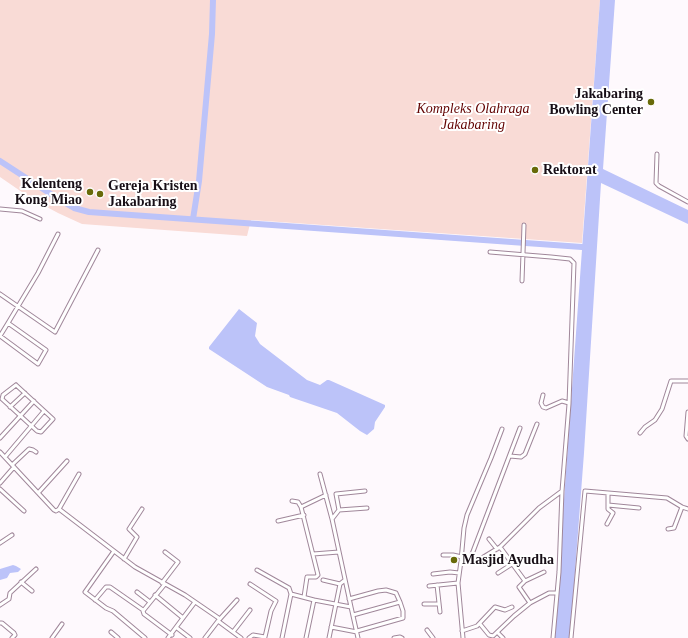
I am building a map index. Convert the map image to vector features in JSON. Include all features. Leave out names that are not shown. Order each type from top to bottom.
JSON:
[{"type":"street","points":[[657,154],[656,183],[688,202]]},
{"type":"street","points":[[0,209],[22,211],[40,219]]},
{"type":"street","points":[[522,282],[524,225]]},
{"type":"street","points":[[8,323],[46,350],[38,364],[0,336],[38,273],[58,234]]},
{"type":"street","points":[[0,294],[55,332],[98,250]]},
{"type":"street","points":[[490,252],[570,259],[574,263],[569,402],[553,638]]},
{"type":"street","points":[[640,433],[645,427],[655,420],[662,409],[671,381],[688,381]]},
{"type":"street","points":[[15,385],[25,393],[53,418],[53,421],[39,432],[30,426],[2,398],[5,393],[15,385]]},
{"type":"street","points":[[10,407],[25,393]]},
{"type":"street","points":[[543,395],[541,403],[546,408],[562,401],[569,402]]},
{"type":"street","points":[[0,438],[34,401]]},
{"type":"street","points":[[688,409],[686,436],[688,439]]},
{"type":"street","points":[[4,457],[44,411]]},
{"type":"street","points":[[510,456],[521,457],[525,454],[537,424]]},
{"type":"street","points":[[469,562],[520,428]]},
{"type":"street","points":[[463,638],[458,583],[462,559],[464,528],[467,515],[502,429]]},
{"type":"street","points":[[0,483],[29,449],[36,452]]},
{"type":"street","points":[[1,453],[54,510],[56,511],[59,509],[146,574],[195,602],[241,638]]},
{"type":"street","points":[[38,493],[67,461]]},
{"type":"street","points":[[59,509],[79,474]]},
{"type":"street","points":[[320,474],[332,519],[358,638]]},
{"type":"street","points":[[0,489],[24,511]]},
{"type":"street","points":[[339,510],[336,494],[365,491]]},
{"type":"street","points":[[443,555],[454,555],[469,562],[477,561],[498,548],[539,508],[562,491]]},
{"type":"street","points":[[572,638],[585,491],[667,498],[688,509]]},
{"type":"street","points":[[607,524],[613,513],[608,508],[608,493]]},
{"type":"street","points":[[301,507],[326,495]]},
{"type":"street","points":[[292,501],[298,502],[304,515],[318,575],[316,577],[307,577],[304,598]]},
{"type":"street","points":[[608,505],[639,508]]},
{"type":"street","points":[[668,529],[674,528],[682,507]]},
{"type":"street","points":[[332,519],[339,510],[367,508]]},
{"type":"street","points":[[124,558],[137,537],[130,529],[142,509]]},
{"type":"street","points":[[278,521],[304,515]]},
{"type":"street","points":[[0,543],[12,535]]},
{"type":"street","points":[[489,539],[525,581]]},
{"type":"street","points":[[114,551],[85,591],[86,594],[106,608],[113,610],[145,638]]},
{"type":"street","points":[[143,610],[164,584],[178,562],[166,552]]},
{"type":"street","points":[[313,554],[339,552]]},
{"type":"street","points":[[498,573],[512,564]]},
{"type":"street","points":[[0,605],[9,599],[10,593],[36,569]]},
{"type":"street","points":[[257,570],[289,588],[291,594],[282,638]]},
{"type":"street","points":[[433,574],[450,572],[459,573]]},
{"type":"street","points":[[530,604],[519,586],[525,581],[544,572]]},
{"type":"street","points":[[323,580],[340,584]]},
{"type":"street","points":[[329,638],[340,584],[345,580]]},
{"type":"street","points":[[21,582],[32,591]]},
{"type":"street","points":[[428,586],[458,583]]},
{"type":"street","points":[[248,638],[253,635],[266,638],[271,611],[276,601],[250,584]]},
{"type":"street","points":[[437,586],[440,612]]},
{"type":"street","points":[[95,600],[106,587],[110,587],[143,610],[144,614],[171,637],[195,602]]},
{"type":"street","points":[[332,627],[357,631],[403,618],[403,611],[396,593],[386,590],[378,591],[349,599]]},
{"type":"street","points":[[137,592],[150,602]]},
{"type":"street","points":[[480,624],[491,636],[498,633],[514,616],[530,604],[549,592],[557,593]]},
{"type":"street","points":[[291,594],[351,607]]},
{"type":"street","points":[[155,596],[183,618]]},
{"type":"street","points":[[205,638],[237,600]]},
{"type":"street","points":[[306,638],[314,600]]},
{"type":"street","points":[[353,615],[400,602]]},
{"type":"street","points":[[424,604],[439,604]]},
{"type":"street","points":[[462,631],[474,628],[480,624],[495,607],[505,610],[512,607]]},
{"type":"street","points":[[233,632],[250,610]]},
{"type":"street","points":[[0,622],[14,633],[12,638]]},
{"type":"street","points":[[52,638],[62,624]]},
{"type":"street","points":[[177,628],[190,638]]},
{"type":"street","points":[[427,630],[433,638]]},
{"type":"street","points":[[111,632],[118,638]]},
{"type":"street","points":[[498,633],[503,638]]},
{"type":"street","points":[[394,638],[402,638]]},
{"type":"green space","name":"Kompleks Olahraga Jakabaring","points":[[0,0],[600,0],[582,243],[251,220],[247,236],[82,224],[32,199],[0,177]]},
{"type":"water","points":[[600,0],[615,0],[603,169],[688,210],[688,224],[601,183],[584,453],[570,638],[554,638]]},
{"type":"water","points":[[239,309],[257,323],[255,336],[260,344],[307,380],[320,385],[329,380],[385,405],[375,422],[374,429],[367,435],[337,413],[290,397],[289,395],[267,387],[209,349]]},
{"type":"water","points":[[13,565],[21,569],[18,572],[10,573],[7,578],[0,580],[0,569]]},
{"type":"waterway","points":[[193,219],[199,181],[212,34],[213,0]]},
{"type":"waterway","points":[[0,161],[60,200],[74,208],[89,212],[582,247]]},
{"type":"place","name":"Jakabaring Bowling Center","points":[[651,102]]},
{"type":"place","name":"Rektorat","points":[[535,170]]},
{"type":"place","name":"Kelenteng Kong Miao","points":[[90,192]]},
{"type":"place","name":"Gereja Kristen Jakabaring","points":[[100,194]]},
{"type":"place","name":"Masjid Ayudha","points":[[454,560]]}]
